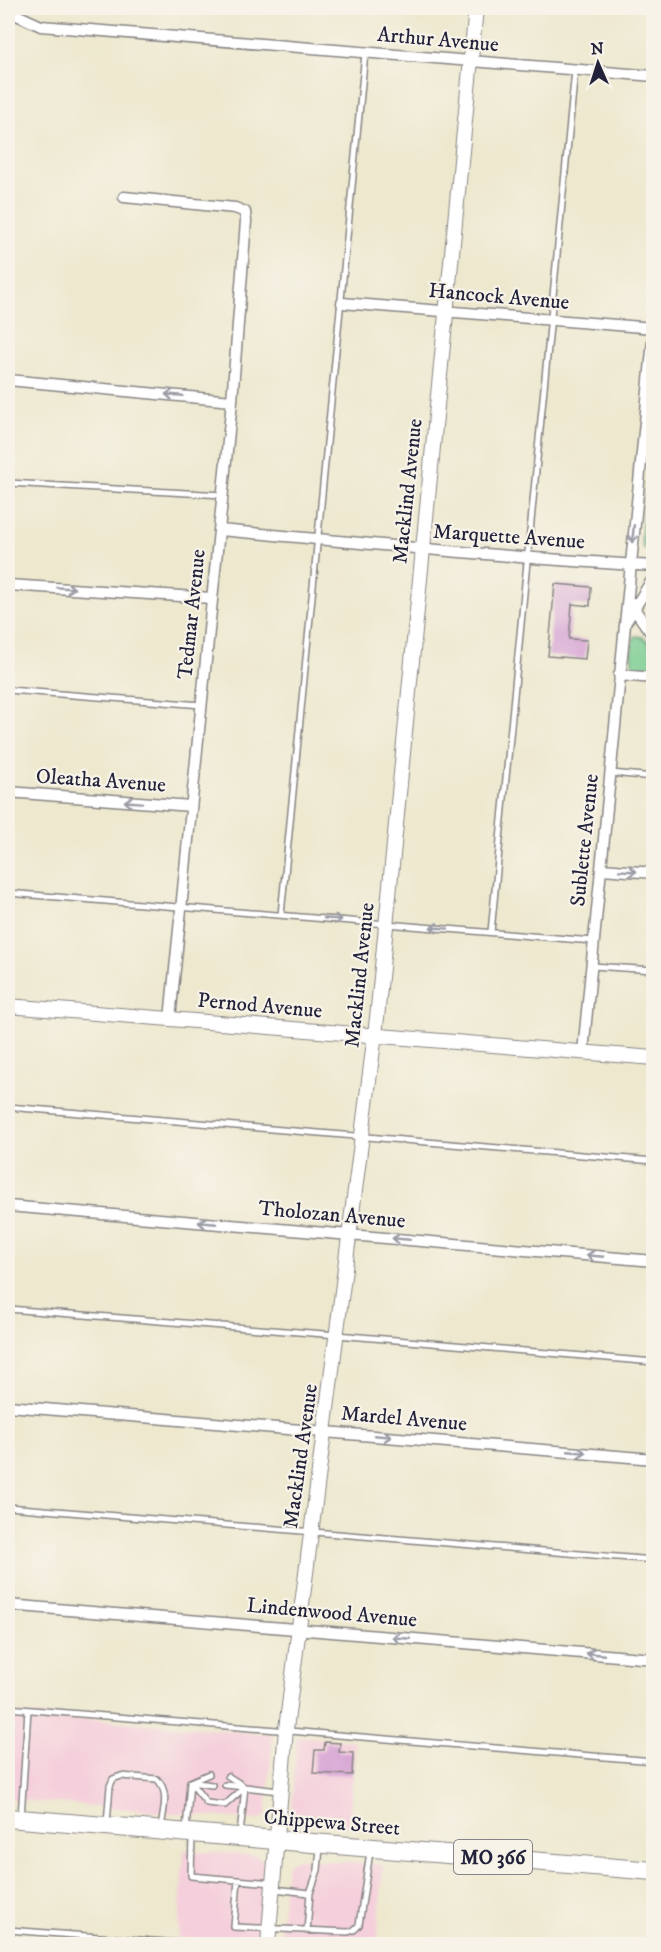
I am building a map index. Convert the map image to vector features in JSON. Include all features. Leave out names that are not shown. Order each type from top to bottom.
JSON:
[{"type":"main road","name":"Chippewa Street","points":[[14,1818],[654,1870]]},
{"type":"street","name":"Macklind Avenue","points":[[268,1944],[286,1729],[375,1035],[476,8]]},
{"type":"street","name":"Arthur Avenue","points":[[8,11],[41,26],[654,76]]},
{"type":"street","name":"Tedmar Avenue","points":[[124,197],[236,208],[245,212],[246,221],[232,401],[170,1019]]},
{"type":"street","name":"Hancock Avenue","points":[[342,303],[654,329]]},
{"type":"street","name":"Sublette Avenue","points":[[583,1052],[654,329]]},
{"type":"street","points":[[8,380],[232,401]]},
{"type":"street","name":"Marquette Avenue","points":[[219,530],[526,558],[654,566]]},
{"type":"street","name":"Sublette Avenue","points":[[623,632],[634,607],[654,577]]},
{"type":"street","points":[[628,582],[634,607],[640,620],[654,638]]},
{"type":"street","points":[[8,585],[212,598]]},
{"type":"street","points":[[619,675],[654,678]]},
{"type":"street","name":"Oleatha Avenue","points":[[8,792],[191,806]]},
{"type":"street","points":[[602,869],[654,873]]},
{"type":"street","name":"Pernod Avenue","points":[[8,1006],[654,1058]]},
{"type":"street","name":"Tholozan Avenue","points":[[8,1206],[654,1261]]},
{"type":"street","name":"Mardel Avenue","points":[[8,1406],[654,1459]]},
{"type":"street","name":"Lindenwood Avenue","points":[[8,1605],[654,1659]]},
{"type":"lane","points":[[281,915],[365,53]]},
{"type":"lane","points":[[492,932],[526,558],[575,70]]},
{"type":"lane","points":[[8,483],[223,495]]},
{"type":"lane","points":[[8,690],[202,705]]},
{"type":"lane","points":[[611,773],[654,777]]},
{"type":"lane","points":[[8,893],[593,941]]},
{"type":"lane","points":[[591,966],[654,970]]},
{"type":"lane","points":[[8,1107],[654,1161]]},
{"type":"lane","points":[[8,1309],[654,1362]]},
{"type":"lane","points":[[8,1507],[654,1560]]},
{"type":"lane","points":[[8,1708],[286,1729],[654,1761]]},
{"type":"lane","points":[[14,1818],[28,1710]]},
{"type":"lane","points":[[189,1782],[209,1774]]},
{"type":"lane","points":[[107,1825],[110,1786],[113,1779],[121,1776],[148,1778],[158,1779],[165,1792],[161,1829]]},
{"type":"lane","points":[[228,1776],[245,1787]]},
{"type":"lane","points":[[189,1782],[207,1803],[225,1805],[245,1787]]},
{"type":"lane","points":[[189,1782],[212,1785]]},
{"type":"lane","points":[[189,1782],[191,1876],[238,1880],[310,1893]]},
{"type":"lane","points":[[225,1785],[281,1792]]},
{"type":"lane","points":[[240,1836],[245,1787]]},
{"type":"lane","points":[[307,1931],[310,1893],[318,1870],[321,1844]]},
{"type":"lane","points":[[238,1880],[234,1927],[348,1932],[359,1925],[371,1847]]},
{"type":"lane","points":[[8,1930],[192,1944]]},
{"type":"shaded area","points":[[8,1713],[273,1734],[266,1814],[257,1820],[8,1799]]},
{"type":"shaded area","points":[[297,1736],[355,1741],[349,1827],[291,1820]]},
{"type":"shaded area","points":[[184,1850],[257,1856],[263,1861],[256,1944],[178,1938]]},
{"type":"shaded area","points":[[298,1859],[383,1865],[377,1944],[279,1944],[287,1864]]},
{"type":"green space","points":[[653,419],[653,541],[651,548],[643,548],[641,539]]},
{"type":"green space","points":[[635,636],[646,639],[649,643],[653,669],[639,669],[633,665],[631,650]]},
{"type":"building","points":[[555,584],[591,587],[590,606],[572,604],[569,639],[587,640],[585,659],[548,656]]},
{"type":"building","points":[[325,1742],[340,1743],[339,1752],[353,1753],[352,1775],[313,1773],[315,1750],[324,1750]]}]
